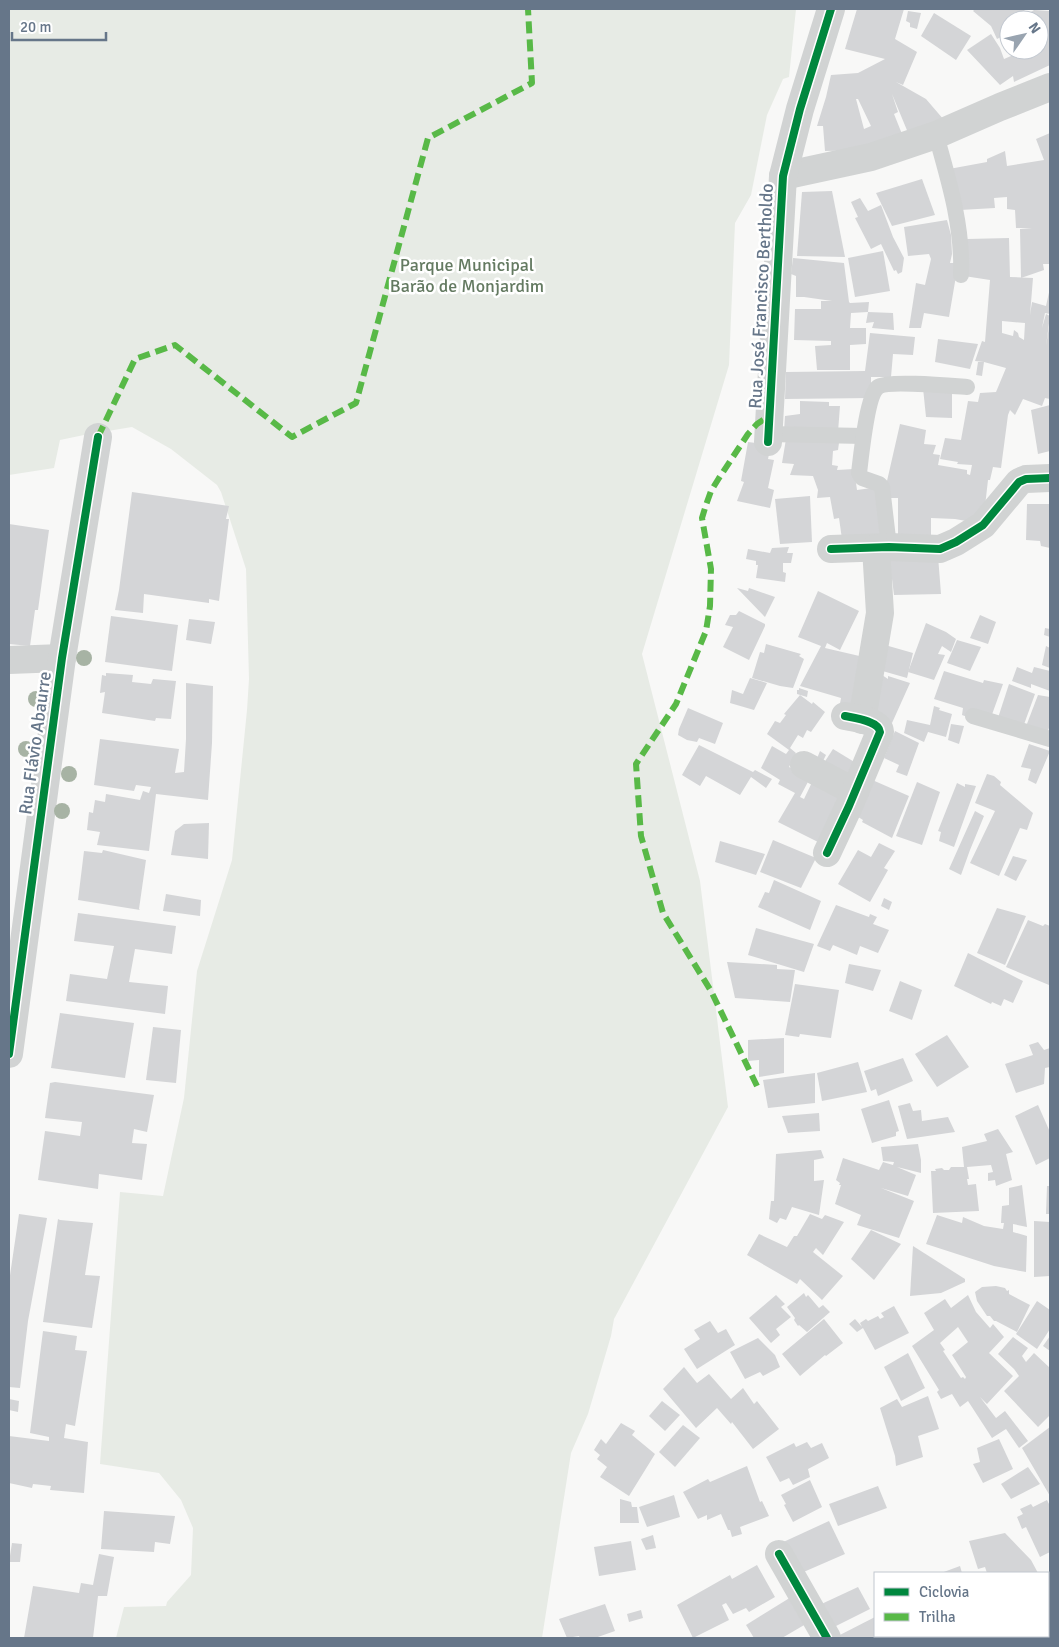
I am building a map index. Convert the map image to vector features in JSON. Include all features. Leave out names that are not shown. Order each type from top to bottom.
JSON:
[{"type":"street","name":"Rua José Francisco Bertholdo","points":[[768,438],[783,176],[800,108],[831,9]]},
{"type":"street","points":[[783,176],[872,157],[936,135],[1050,87]]},
{"type":"street","name":"Rua Flávio Abaurre","points":[[9,1054],[62,658],[98,437]]},
{"type":"street","points":[[831,549],[882,547],[940,549],[950,546],[983,525],[1019,482],[1026,479],[1050,478]]},
{"type":"street","points":[[827,853],[880,732],[878,726],[854,718],[880,613],[882,547]]},
{"type":"street","points":[[9,660],[62,658]]},
{"type":"street","points":[[804,765],[855,792]]},
{"type":"street","points":[[779,1554],[827,1638]]},
{"type":"lane","points":[[936,135],[951,187],[960,248],[961,275]]},
{"type":"lane","points":[[882,547],[882,487],[879,484],[862,478],[859,473],[863,436],[874,392],[882,385],[967,386]]},
{"type":"lane","points":[[768,438],[863,436]]},
{"type":"lane","points":[[973,716],[1050,739]]},
{"type":"green space","name":"Parque Municipal Barão de Monjardim","points":[[9,9],[796,9],[789,77],[783,79],[767,115],[751,195],[735,223],[729,365],[642,654],[700,881],[728,1107],[614,1319],[611,1336],[588,1414],[571,1453],[542,1638],[116,1638],[124,1607],[166,1606],[167,1602],[191,1575],[193,1528],[181,1500],[159,1473],[100,1464],[120,1192],[163,1196],[184,1098],[197,971],[232,860],[249,679],[246,569],[217,485],[171,449],[132,427],[60,440],[54,468],[9,475]]},
{"type":"building","points":[[857,9],[904,9],[895,39],[917,52],[903,85],[896,82],[926,99],[950,127],[911,140],[892,94],[898,112],[894,114],[904,139],[870,150],[825,151],[823,126],[817,126],[831,75],[858,73],[885,59],[845,49]],"holes":[[[856,99],[858,99],[871,126],[864,129]]]},
{"type":"building","points":[[975,9],[1024,10],[999,10],[999,38],[997,39],[991,26],[973,11]]},
{"type":"building","points":[[908,11],[921,13],[917,29],[910,27],[910,23],[906,21]]},
{"type":"building","points":[[1049,11],[1050,65],[1014,82],[1013,76],[1000,85],[967,50],[991,34],[999,46],[999,60],[1049,60]]},
{"type":"building","points":[[934,13],[971,36],[956,60],[921,36]]},
{"type":"building","points":[[1050,133],[1050,264],[1043,264],[1044,270],[1021,278],[1020,229],[1032,228],[1016,228],[1015,210],[1007,209],[1007,197],[994,198],[995,208],[960,210],[949,169],[987,162],[987,159],[1005,151],[1007,166],[1044,160],[1036,139]]},
{"type":"building","points":[[922,179],[935,215],[892,226],[876,193]]},
{"type":"building","points":[[832,191],[845,257],[797,256],[802,192]]},
{"type":"building","points":[[860,198],[868,211],[881,205],[893,237],[904,258],[902,272],[898,274],[896,270],[894,271],[881,244],[871,249],[855,218],[858,217],[851,202]]},
{"type":"building","points":[[947,220],[951,235],[952,254],[950,263],[956,263],[956,276],[949,317],[924,313],[921,328],[909,328],[916,283],[925,285],[931,259],[929,254],[908,256],[904,227]]},
{"type":"building","points":[[1009,238],[1010,277],[1033,278],[1030,315],[1032,302],[1046,306],[1050,288],[1050,314],[1045,313],[1042,328],[1046,314],[1050,316],[1046,346],[1050,327],[1050,399],[1045,398],[1042,406],[1023,399],[1015,415],[1010,410],[1001,468],[993,467],[990,480],[988,480],[983,524],[955,519],[931,518],[931,548],[898,540],[898,498],[887,498],[887,481],[900,424],[926,430],[924,444],[936,445],[933,454],[940,455],[938,465],[967,470],[967,474],[970,475],[972,465],[957,464],[958,462],[940,459],[945,438],[961,440],[968,401],[978,402],[980,393],[996,392],[1006,368],[975,361],[982,341],[985,342],[990,280],[964,276],[967,239]],"holes":[[[1002,321],[1025,323],[1024,340],[1014,330],[1013,336],[1002,333]]]},
{"type":"building","points":[[883,251],[890,291],[855,297],[848,258]]},
{"type":"building","points":[[793,258],[844,263],[849,302],[869,302],[868,312],[851,313],[850,328],[866,328],[866,344],[850,345],[850,370],[817,370],[815,346],[831,345],[831,341],[794,340],[795,309],[821,309],[821,301],[832,301],[796,297],[796,276],[791,274]]},
{"type":"building","points":[[868,312],[893,313],[894,330],[872,328],[874,322],[866,323]]},
{"type":"building","points":[[870,333],[915,337],[913,355],[893,354],[891,377],[871,377],[871,398],[785,399],[786,372],[865,371]]},
{"type":"building","points":[[938,339],[978,344],[970,369],[935,362]]},
{"type":"building","points":[[978,362],[984,362],[982,376],[976,375]]},
{"type":"building","points":[[923,388],[952,389],[952,418],[926,417]]},
{"type":"building","points":[[800,401],[829,402],[829,406],[840,406],[838,432],[784,431],[785,416],[800,414]]},
{"type":"building","points":[[1050,405],[1050,451],[1038,454],[1031,410]]},
{"type":"building","points":[[786,439],[839,443],[838,450],[833,451],[832,465],[838,466],[837,470],[854,469],[857,490],[879,487],[884,545],[843,546],[839,518],[834,519],[830,497],[817,498],[818,490],[813,476],[790,475],[794,464],[782,463]]},
{"type":"building","points":[[748,442],[771,445],[768,459],[774,460],[768,488],[774,490],[770,508],[737,501],[744,482],[741,481]]},
{"type":"building","points":[[132,492],[229,506],[226,519],[229,519],[219,601],[209,599],[209,603],[144,594],[143,613],[115,610]]},
{"type":"building","points":[[810,496],[812,542],[780,544],[775,499]]},
{"type":"building","points":[[1027,504],[1050,504],[1050,548],[1041,546],[1040,541],[1026,540]]},
{"type":"building","points":[[9,524],[49,530],[38,610],[35,610],[30,646],[9,644]]},
{"type":"building","points":[[789,547],[787,553],[793,553],[791,563],[783,563],[783,572],[786,573],[785,582],[756,578],[758,565],[756,565],[756,561],[746,559],[748,549],[770,553],[772,548]]},
{"type":"building","points":[[938,556],[941,594],[894,595],[892,579],[889,580],[888,557]]},
{"type":"building","points":[[737,588],[748,591],[749,588],[775,597],[765,617]]},
{"type":"building","points":[[818,591],[859,611],[840,650],[827,643],[825,648],[868,658],[861,706],[838,715],[841,698],[800,686],[821,646],[798,637]]},
{"type":"building","points":[[739,611],[765,624],[749,660],[723,647],[733,627],[725,625],[730,615],[736,615]]},
{"type":"building","points":[[980,615],[996,622],[988,644],[970,638]]},
{"type":"building","points":[[111,616],[178,625],[172,671],[105,662]]},
{"type":"building","points":[[189,619],[215,622],[211,644],[186,640]]},
{"type":"building","points":[[926,623],[956,639],[951,652],[942,646],[938,654],[945,655],[934,680],[908,672]]},
{"type":"building","points":[[1045,628],[1050,629],[1050,637],[1044,635]]},
{"type":"building","points":[[957,640],[981,647],[970,671],[947,663]]},
{"type":"building","points":[[766,644],[801,654],[799,656],[804,659],[793,688],[752,678],[760,652],[764,653]]},
{"type":"building","points":[[885,645],[913,653],[907,678],[879,670]]},
{"type":"building","points":[[1046,646],[1050,648],[1050,668],[1042,665]]},
{"type":"building","points":[[1017,667],[1032,673],[1034,667],[1050,671],[1050,691],[1031,684],[1031,688],[1012,681]]},
{"type":"building","points":[[944,671],[983,683],[984,680],[1003,684],[990,720],[970,718],[962,715],[963,708],[934,699]]},
{"type":"building","points":[[106,673],[133,675],[132,682],[151,684],[153,679],[176,681],[171,719],[156,718],[155,721],[102,713],[105,692],[100,693],[102,675],[106,676]]},
{"type":"building","points":[[882,675],[888,679],[888,676],[910,683],[892,723],[874,718]]},
{"type":"building","points":[[750,678],[767,683],[754,710],[730,703],[732,690],[743,694]]},
{"type":"building","points":[[186,683],[213,686],[208,800],[156,794],[149,851],[97,845],[100,832],[87,830],[89,812],[93,813],[95,800],[105,802],[106,794],[140,800],[143,791],[149,793],[151,787],[136,785],[134,791],[94,785],[100,739],[179,749],[175,773],[184,772]]},
{"type":"building","points":[[1009,684],[1035,694],[1022,730],[997,721]]},
{"type":"building","points":[[799,688],[808,691],[807,697],[797,694]]},
{"type":"building","points":[[800,695],[812,704],[813,702],[825,712],[811,732],[807,730],[803,738],[798,735],[790,748],[796,753],[789,767],[810,778],[800,797],[804,799],[815,776],[848,796],[820,843],[778,822],[795,793],[778,784],[780,780],[761,768],[772,746],[786,754],[789,750],[767,734],[775,721],[780,723],[786,715],[784,714]]},
{"type":"building","points":[[1038,695],[1050,697],[1050,725],[1046,736],[1025,729]]},
{"type":"building","points":[[934,706],[940,708],[939,710],[952,714],[946,737],[928,732],[924,742],[904,733],[907,720],[930,725]]},
{"type":"building","points":[[688,708],[723,723],[715,744],[699,738],[697,742],[687,740],[678,735]]},
{"type":"building","points":[[951,724],[964,726],[959,744],[948,740]]},
{"type":"building","points":[[895,731],[919,743],[907,776],[896,772],[899,765],[884,758]]},
{"type":"building","points":[[1029,744],[1050,751],[1036,784],[1028,780],[1031,769],[1021,767]]},
{"type":"building","points":[[699,745],[753,772],[755,770],[772,779],[766,788],[751,777],[740,795],[706,776],[700,786],[682,775]]},
{"type":"building","points":[[833,749],[856,763],[846,782],[822,766]]},
{"type":"building","points":[[820,751],[826,755],[821,765],[816,761]]},
{"type":"building","points":[[987,774],[994,776],[1001,782],[1000,785],[1033,813],[1027,830],[1020,828],[999,876],[970,863],[995,811],[975,803]]},
{"type":"building","points":[[870,779],[909,796],[892,838],[862,822],[863,820],[855,815]]},
{"type":"building","points":[[917,782],[940,792],[922,845],[896,836]]},
{"type":"building","points":[[957,783],[965,787],[965,784],[976,786],[954,847],[939,841],[941,832],[938,831]]},
{"type":"building","points":[[975,811],[984,816],[961,875],[949,869]]},
{"type":"building","points":[[209,823],[208,859],[171,855],[175,831],[184,824]]},
{"type":"building","points":[[773,840],[816,858],[801,888],[760,872]]},
{"type":"building","points":[[720,841],[765,854],[756,875],[715,862]]},
{"type":"building","points":[[879,843],[895,851],[884,868],[888,870],[870,902],[838,884],[858,850],[871,857]]},
{"type":"building","points":[[103,850],[146,860],[140,910],[78,900],[84,851],[102,853]]},
{"type":"building","points":[[1013,856],[1027,860],[1016,881],[1004,875]]},
{"type":"building","points":[[774,880],[821,901],[810,930],[758,907],[765,892],[769,893]]},
{"type":"building","points":[[166,894],[201,900],[200,916],[163,911]]},
{"type":"building","points":[[884,898],[892,902],[889,910],[881,906]]},
{"type":"building","points":[[836,905],[869,917],[870,914],[877,917],[873,924],[889,930],[878,953],[860,946],[857,955],[833,945],[830,951],[817,946]]},
{"type":"building","points":[[997,908],[1026,916],[1005,965],[977,953]]},
{"type":"building","points":[[78,913],[176,926],[172,954],[135,949],[129,982],[168,986],[165,1014],[66,1001],[70,974],[107,979],[114,946],[74,941]]},
{"type":"building","points":[[1028,920],[1043,926],[1045,924],[1050,926],[1049,985],[1006,967]]},
{"type":"building","points":[[756,928],[814,944],[804,972],[748,955]]},
{"type":"building","points":[[968,953],[1023,981],[1013,1003],[1004,999],[1001,1006],[992,1002],[991,1004],[954,986]]},
{"type":"building","points":[[727,962],[777,965],[777,969],[795,970],[790,1002],[735,998]]},
{"type":"building","points":[[849,964],[881,970],[873,991],[845,983]]},
{"type":"building","points":[[900,981],[922,990],[912,1020],[889,1011]]},
{"type":"building","points":[[795,984],[839,990],[831,1038],[800,1034],[799,1037],[785,1035]]},
{"type":"building","points":[[60,1013],[134,1023],[125,1078],[51,1068]]},
{"type":"building","points":[[153,1027],[181,1030],[176,1083],[146,1080]]},
{"type":"building","points":[[947,1035],[969,1067],[937,1087],[915,1054]]},
{"type":"building","points":[[784,1038],[784,1073],[759,1077],[759,1060],[748,1061],[748,1040]]},
{"type":"building","points":[[1038,1042],[1044,1050],[1050,1048],[1050,1067],[1045,1068],[1044,1084],[1016,1093],[1005,1064],[1033,1055],[1029,1045]]},
{"type":"building","points":[[903,1058],[913,1081],[878,1096],[876,1089],[871,1091],[864,1071]]},
{"type":"building","points":[[858,1062],[867,1092],[822,1101],[817,1073]]},
{"type":"building","points":[[815,1073],[815,1103],[768,1108],[763,1080]]},
{"type":"building","points":[[55,1082],[154,1095],[147,1132],[134,1129],[132,1143],[147,1144],[142,1180],[99,1174],[98,1189],[38,1180],[45,1131],[80,1136],[82,1122],[45,1118],[50,1083]]},
{"type":"building","points":[[889,1100],[899,1131],[896,1132],[896,1136],[872,1143],[861,1109]]},
{"type":"building","points":[[910,1103],[913,1111],[921,1110],[922,1121],[948,1117],[955,1132],[907,1139],[898,1106]]},
{"type":"building","points":[[1038,1105],[1050,1132],[1050,1158],[1036,1165],[1015,1116]]},
{"type":"building","points":[[819,1113],[820,1131],[788,1133],[782,1116]]},
{"type":"building","points":[[998,1129],[1013,1152],[1006,1154],[1012,1180],[996,1186],[995,1180],[988,1181],[988,1173],[993,1172],[991,1165],[967,1167],[968,1185],[976,1184],[979,1211],[933,1213],[931,1171],[942,1168],[949,1170],[951,1167],[964,1167],[962,1147],[987,1141],[984,1134]]},
{"type":"building","points":[[918,1144],[921,1173],[897,1167],[916,1175],[908,1196],[881,1188],[914,1201],[899,1238],[857,1225],[861,1215],[835,1204],[841,1185],[836,1180],[843,1158],[879,1170],[883,1162],[893,1165],[894,1162],[883,1161],[881,1147]]},
{"type":"building","points":[[821,1150],[824,1158],[814,1160],[814,1181],[824,1180],[819,1215],[792,1207],[786,1220],[780,1218],[777,1223],[769,1219],[771,1201],[774,1201],[776,1154]]},
{"type":"building","points":[[1022,1185],[1027,1227],[1013,1224],[1013,1232],[1027,1236],[1026,1272],[994,1266],[926,1244],[937,1215],[962,1223],[963,1217],[984,1226],[1003,1229],[1004,1223],[1001,1223],[1002,1206],[1009,1205],[1009,1188]]},
{"type":"building","points":[[1047,1186],[1050,1186],[1050,1214],[1046,1214]]},
{"type":"building","points":[[19,1214],[47,1218],[28,1321],[20,1388],[9,1387],[9,1282]]},
{"type":"building","points":[[810,1214],[822,1219],[825,1215],[844,1222],[823,1255],[816,1248],[813,1252],[843,1276],[822,1300],[800,1279],[797,1284],[747,1255],[759,1234],[787,1247],[794,1236],[797,1236]]},
{"type":"building","points":[[58,1219],[93,1223],[85,1275],[100,1276],[92,1328],[43,1322]]},
{"type":"building","points":[[1034,1221],[1050,1222],[1050,1276],[1034,1277]]},
{"type":"building","points":[[871,1230],[901,1244],[874,1280],[851,1259]]},
{"type":"building","points":[[913,1246],[965,1279],[965,1282],[941,1293],[910,1296]]},
{"type":"building","points":[[996,1286],[1005,1288],[1007,1291],[1009,1290],[1009,1294],[1030,1305],[1017,1332],[987,1316],[977,1301],[975,1292],[982,1287]]},
{"type":"building","points":[[804,1293],[819,1308],[823,1305],[830,1312],[807,1332],[798,1326],[787,1307]]},
{"type":"building","points":[[776,1295],[785,1304],[781,1307],[791,1317],[776,1329],[780,1335],[771,1343],[749,1318]]},
{"type":"building","points":[[968,1295],[976,1312],[990,1328],[993,1324],[1004,1337],[989,1353],[1013,1376],[987,1404],[980,1397],[996,1418],[1005,1411],[1028,1441],[1019,1448],[1006,1429],[992,1438],[968,1401],[960,1407],[952,1394],[941,1399],[937,1392],[939,1390],[912,1346],[934,1330],[924,1313],[945,1299],[951,1308]],"holes":[[[958,1327],[968,1342],[952,1355],[966,1377],[965,1379],[961,1378],[943,1351],[945,1350],[940,1343]]]},
{"type":"building","points":[[1037,1301],[1050,1310],[1050,1329],[1037,1349],[1016,1334]]},
{"type":"building","points":[[894,1306],[909,1333],[875,1350],[863,1328],[857,1332],[849,1324],[855,1319],[862,1327],[860,1323],[866,1319],[868,1321],[878,1316],[880,1319],[884,1317],[881,1313]]},
{"type":"building","points":[[824,1319],[843,1343],[800,1376],[782,1354]]},
{"type":"building","points":[[710,1321],[718,1333],[726,1329],[735,1345],[697,1369],[684,1349],[700,1339],[694,1330]]},
{"type":"building","points":[[43,1331],[77,1336],[75,1350],[87,1351],[75,1426],[66,1424],[64,1438],[88,1442],[84,1493],[50,1490],[51,1486],[33,1484],[32,1488],[9,1483],[9,1436],[49,1441],[49,1437],[30,1433]]},
{"type":"building","points":[[1050,1336],[1050,1351],[1043,1346]]},
{"type":"building","points":[[1013,1337],[1028,1348],[1022,1356],[1026,1362],[1034,1353],[1050,1368],[1050,1415],[1038,1427],[1004,1391],[1019,1376],[998,1354]]},
{"type":"building","points":[[758,1338],[775,1355],[780,1367],[763,1376],[760,1372],[745,1379],[730,1352]]},
{"type":"building","points":[[908,1353],[925,1388],[901,1401],[884,1367]]},
{"type":"building","points":[[684,1367],[697,1383],[709,1374],[731,1399],[743,1388],[754,1404],[757,1401],[779,1429],[753,1449],[732,1422],[731,1424],[717,1408],[696,1428],[663,1389]]},
{"type":"building","points":[[928,1396],[939,1429],[918,1436],[923,1457],[896,1466],[895,1456],[880,1408],[897,1399],[902,1407]]},
{"type":"building","points":[[9,1399],[19,1401],[18,1412],[9,1410]]},
{"type":"building","points":[[662,1401],[680,1415],[665,1431],[649,1416]]},
{"type":"building","points":[[621,1423],[635,1431],[632,1435],[655,1454],[629,1496],[600,1477],[607,1467],[597,1459],[600,1455],[594,1450],[601,1439],[606,1444]]},
{"type":"building","points":[[683,1425],[700,1438],[675,1467],[659,1452]]},
{"type":"building","points":[[1050,1427],[1050,1496],[1022,1448]]},
{"type":"building","points":[[999,1439],[1013,1469],[983,1483],[973,1464],[980,1462],[977,1448]]},
{"type":"building","points":[[807,1442],[811,1448],[822,1443],[829,1458],[808,1469],[810,1477],[793,1485],[789,1478],[780,1482],[766,1457],[794,1443],[796,1447]]},
{"type":"building","points":[[747,1466],[760,1502],[762,1501],[769,1516],[740,1527],[742,1534],[732,1537],[721,1514],[707,1520],[707,1515],[698,1519],[683,1492],[708,1479],[710,1482]]},
{"type":"building","points":[[1028,1467],[1040,1484],[1011,1499],[1001,1484]]},
{"type":"building","points":[[810,1480],[822,1507],[793,1522],[781,1495]]},
{"type":"building","points":[[878,1486],[887,1508],[838,1526],[829,1504]]},
{"type":"building","points":[[674,1495],[680,1517],[647,1527],[639,1507]]},
{"type":"building","points":[[620,1499],[631,1502],[632,1507],[637,1507],[639,1523],[620,1523]]},
{"type":"building","points":[[1047,1500],[1050,1506],[1050,1552],[1040,1557],[1026,1527],[1022,1529],[1017,1517],[1023,1514],[1020,1509],[1031,1504],[1033,1507]]},
{"type":"building","points":[[104,1511],[175,1516],[170,1544],[155,1542],[154,1552],[101,1549]]},
{"type":"building","points":[[829,1521],[845,1554],[799,1574],[779,1544]]},
{"type":"building","points":[[1005,1533],[1031,1560],[1037,1572],[987,1572],[985,1567],[978,1569],[969,1541]]},
{"type":"building","points":[[653,1535],[656,1548],[646,1550],[641,1539]]},
{"type":"building","points":[[631,1541],[636,1570],[599,1576],[594,1547]]},
{"type":"building","points":[[12,1543],[22,1544],[20,1562],[9,1562]]},
{"type":"building","points":[[99,1554],[114,1557],[107,1596],[98,1596],[93,1638],[24,1638],[33,1586],[79,1593],[81,1583],[93,1585]]},
{"type":"building","points":[[757,1565],[775,1597],[749,1612],[746,1608],[733,1614],[726,1603],[722,1605],[729,1620],[693,1638],[677,1605],[730,1575],[732,1579]]},
{"type":"building","points":[[960,1566],[962,1572],[944,1572]]},
{"type":"building","points":[[858,1587],[870,1609],[828,1630],[815,1607]]},
{"type":"building","points":[[796,1594],[811,1621],[782,1638],[754,1638],[746,1625]]},
{"type":"building","points":[[605,1604],[615,1631],[595,1638],[580,1638],[579,1636],[567,1638],[559,1619]]},
{"type":"building","points":[[641,1610],[643,1618],[629,1622],[627,1614]]},
{"type":"building","points":[[874,1618],[874,1637],[885,1638],[834,1638]]},
{"type":"building","points":[[892,1637],[936,1638],[892,1638]]},
{"type":"marked path","points":[[98,437],[135,359],[175,345],[292,437],[356,403],[428,138],[532,83],[528,9]]},
{"type":"marked path","points":[[757,1086],[711,991],[663,913],[641,836],[636,764],[676,704],[706,631],[710,606],[711,569],[702,518],[711,491],[748,434],[757,424],[769,416]]},
{"type":"cycle path","points":[[768,442],[783,176],[800,109],[831,9]]},
{"type":"cycle path","points":[[9,1054],[62,658],[98,437]]},
{"type":"cycle path","points":[[831,549],[889,547],[940,549],[956,542],[983,525],[1019,482],[1026,479],[1050,478]]},
{"type":"cycle path","points":[[827,853],[880,732],[876,725],[845,716]]},
{"type":"cycle path","points":[[779,1554],[827,1638]]}]
